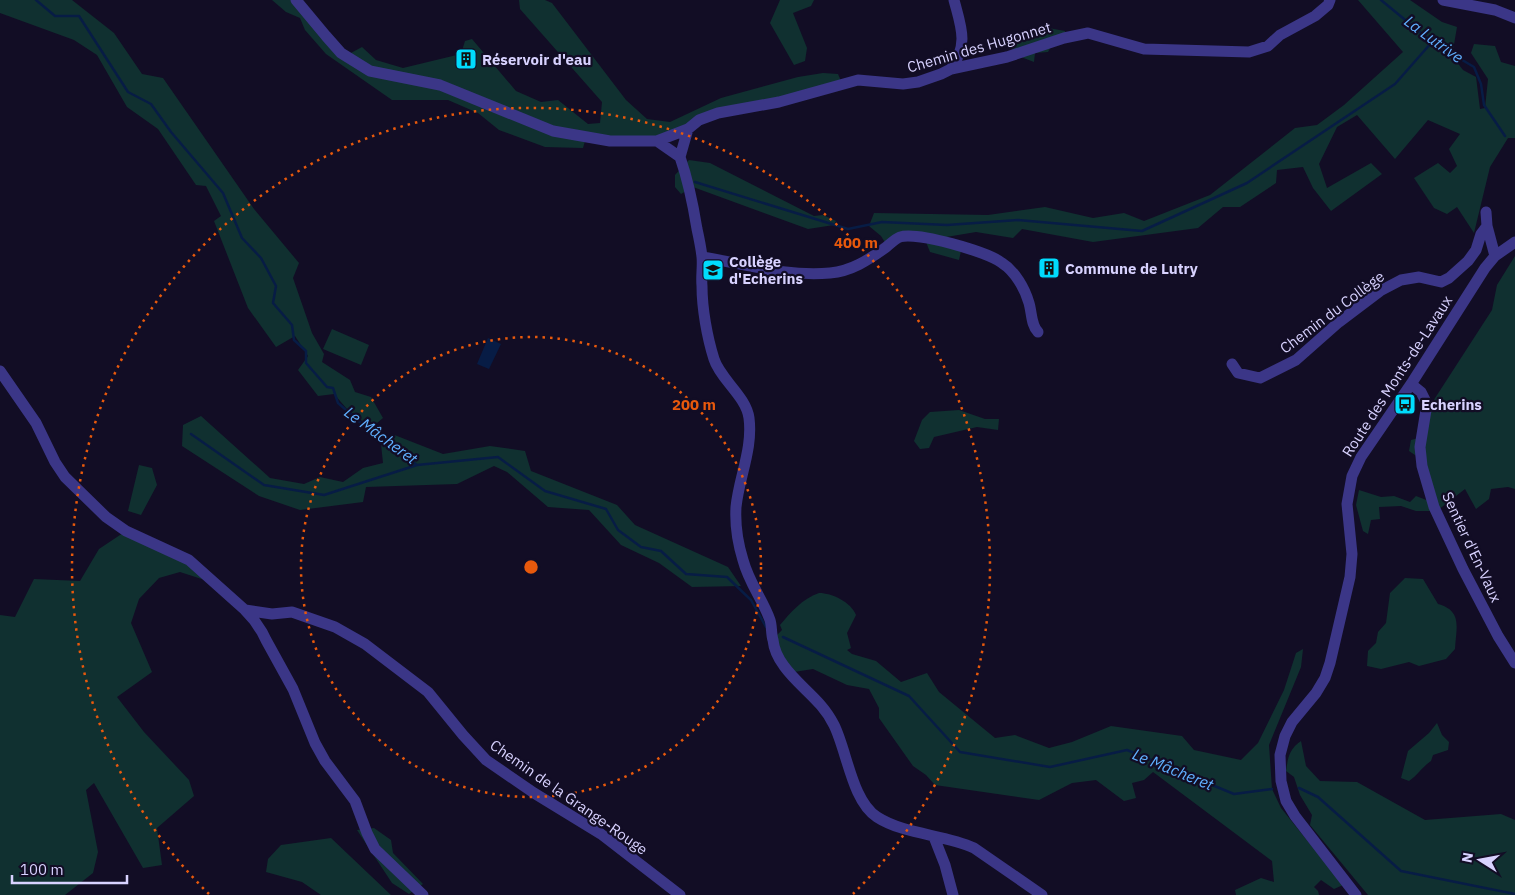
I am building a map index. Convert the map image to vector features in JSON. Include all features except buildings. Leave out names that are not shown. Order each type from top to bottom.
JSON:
[{"type":"street","points":[[296,0],[341,53],[370,71],[440,85],[553,131],[610,141],[657,141],[680,157]]},
{"type":"street","points":[[951,69],[962,49],[962,34],[954,0]]},
{"type":"street","name":"Chemin des Hugonnet","points":[[657,141],[688,129],[699,120],[718,113],[780,102],[845,82],[858,80],[903,84],[918,82],[951,69],[1007,57],[1064,38],[1088,33],[1144,49],[1249,52],[1268,46],[1280,35],[1315,16],[1328,6],[1330,0]]},
{"type":"street","points":[[1444,0],[1495,10],[1515,18]]},
{"type":"street","points":[[688,129],[680,157],[692,198],[702,257],[702,288],[705,316],[714,360],[749,415],[750,437],[736,508],[742,560],[751,585],[770,620],[777,656],[786,669],[812,694],[830,716],[840,736],[855,785],[866,808],[877,817],[899,826],[934,837],[963,843],[974,848],[1042,895]]},
{"type":"street","points":[[1486,212],[1487,226],[1495,256]]},
{"type":"street","name":"Chemin du Collège","points":[[1232,364],[1238,373],[1260,378],[1296,360],[1339,322],[1380,292],[1401,280],[1419,277],[1441,282],[1449,278],[1468,261],[1476,250],[1481,234],[1487,226]]},
{"type":"street","points":[[702,257],[791,274],[830,273],[849,270],[899,237],[910,234],[981,252],[1002,262],[1024,290],[1035,329],[1038,332]]},
{"type":"street","name":"Route des Monts-de-Lavaux","points":[[1356,895],[1295,816],[1286,801],[1281,781],[1280,755],[1292,722],[1316,693],[1325,678],[1330,663],[1350,577],[1352,554],[1347,504],[1352,476],[1361,457],[1411,384],[1476,280],[1495,256],[1515,242]]},
{"type":"street","points":[[0,371],[36,423],[55,462],[65,477],[106,517],[126,531],[189,560],[245,610],[262,632],[293,688],[315,743],[325,761],[355,801],[375,849],[423,895]]},
{"type":"street","name":"Sentier d'En-Vaux","points":[[1411,384],[1420,392],[1427,404],[1420,447],[1422,466],[1434,507],[1463,569],[1515,663]]},
{"type":"street","name":"Chemin de la Grange-Rouge","points":[[245,610],[272,614],[292,612],[335,627],[365,644],[428,692],[463,736],[486,760],[534,793],[601,834],[680,895]]},
{"type":"street","points":[[262,632],[272,614]]},
{"type":"street","points":[[934,837],[946,865],[953,895]]},
{"type":"green space","points":[[0,0],[72,0],[114,33],[142,74],[163,78],[254,209],[299,263],[293,278],[312,333],[324,354],[322,362],[350,380],[355,392],[371,397],[383,418],[371,428],[347,409],[334,394],[318,396],[298,370],[308,356],[295,336],[276,347],[248,308],[214,221],[221,216],[206,186],[196,185],[158,129],[127,107],[97,55],[74,40],[0,13]]},
{"type":"green space","points":[[272,0],[293,0],[368,74],[439,88],[585,141],[583,148],[545,147],[499,130],[478,113],[448,100],[392,100],[326,54],[305,30],[300,18],[286,12]]},
{"type":"green space","points":[[519,0],[545,0],[552,3],[626,100],[647,119],[670,122],[721,98],[798,77],[823,73],[838,74],[841,81],[774,100],[656,139],[612,139],[554,129],[441,83],[371,69],[349,54],[362,47],[376,60],[403,68],[461,54],[465,41],[472,39],[516,91],[541,102],[558,100],[588,124],[600,123],[602,102],[520,9]]},
{"type":"green space","points":[[780,0],[814,0],[811,6],[793,13],[807,48],[805,61],[794,65],[770,23]]},
{"type":"green space","points":[[1358,0],[1410,0],[1442,22],[1457,27],[1452,56],[1463,70],[1476,77],[1480,109],[1485,108],[1488,79],[1471,53],[1474,44],[1495,46],[1501,62],[1515,66],[1515,138],[1508,138],[1490,167],[1474,233],[1457,207],[1447,214],[1434,208],[1414,178],[1438,163],[1450,173],[1457,166],[1449,149],[1460,134],[1428,120],[1395,159],[1357,115],[1337,127],[1319,164],[1327,188],[1371,163],[1382,174],[1331,211],[1313,188],[1303,167],[1277,170],[1276,183],[1240,207],[1223,207],[1198,228],[1093,242],[1022,229],[1013,238],[976,232],[946,237],[961,251],[959,260],[930,252],[924,237],[886,244],[881,236],[869,226],[874,213],[988,215],[1045,207],[1093,218],[1124,213],[1144,221],[1210,195],[1295,128],[1317,125],[1344,105],[1403,52]]},
{"type":"green space","points":[[1043,27],[1065,31],[1066,39],[1053,43],[1048,52],[1035,53],[1034,62],[1021,57],[1013,58],[1012,45],[1019,37],[1035,36]]},
{"type":"green space","points":[[689,160],[710,163],[814,216],[823,215],[836,221],[834,225],[808,229],[693,187],[681,194],[675,187],[675,175]]},
{"type":"green space","points":[[1515,256],[1515,489],[1508,487],[1491,489],[1489,499],[1476,509],[1465,489],[1438,510],[1424,461],[1409,451],[1411,440],[1423,437],[1428,409],[1492,310],[1497,285]]},
{"type":"green space","points":[[332,329],[369,345],[361,365],[323,349]]},
{"type":"green space","points":[[959,410],[985,419],[999,419],[998,430],[977,427],[934,437],[929,448],[920,449],[914,441],[922,420],[930,412]]},
{"type":"green space","points":[[201,416],[270,478],[304,484],[320,477],[343,482],[363,468],[383,463],[381,444],[392,434],[443,454],[490,446],[525,451],[531,471],[617,505],[635,525],[728,567],[741,586],[692,587],[659,563],[621,545],[589,510],[548,507],[507,472],[494,466],[457,484],[366,487],[363,502],[300,510],[259,496],[182,446],[183,425]]},
{"type":"green space","points":[[139,465],[152,468],[157,485],[141,515],[128,511]]},
{"type":"green space","points":[[1359,490],[1381,497],[1394,496],[1410,502],[1416,496],[1429,501],[1433,511],[1416,511],[1401,506],[1379,507],[1380,519],[1371,520],[1368,534],[1363,531],[1356,505]]},
{"type":"green space","points":[[126,531],[189,560],[214,583],[180,572],[159,578],[139,599],[131,623],[152,672],[117,697],[144,732],[189,780],[194,796],[157,828],[162,865],[143,868],[94,783],[86,790],[98,852],[93,873],[65,895],[0,895],[0,615],[15,617],[34,579],[80,581],[99,549]]},
{"type":"green space","points":[[1405,578],[1423,579],[1438,604],[1446,607],[1455,616],[1457,627],[1455,649],[1446,659],[1419,666],[1409,662],[1381,669],[1367,666],[1368,651],[1376,643],[1378,632],[1386,623],[1390,593]]},
{"type":"green space","points":[[819,593],[840,599],[854,610],[856,615],[847,633],[851,648],[847,650],[852,654],[876,661],[901,682],[927,673],[939,692],[995,738],[1015,735],[1049,748],[1072,742],[1111,726],[1182,736],[1194,750],[1241,760],[1258,743],[1284,690],[1296,653],[1303,649],[1301,667],[1269,745],[1272,789],[1281,808],[1343,885],[1334,889],[1321,880],[1314,887],[1319,895],[1236,895],[1235,890],[1261,878],[1274,882],[1272,861],[1153,772],[1144,780],[1132,783],[1136,798],[1124,801],[1096,780],[1072,783],[1039,800],[935,785],[926,775],[913,766],[879,718],[879,708],[869,689],[847,685],[813,669],[794,672],[782,658],[775,637],[782,630],[780,625],[802,602]]},
{"type":"green space","points":[[1437,723],[1442,735],[1449,742],[1448,750],[1433,755],[1431,761],[1409,781],[1401,778],[1408,751],[1429,733]]},
{"type":"green space","points":[[1301,741],[1306,766],[1320,781],[1357,782],[1425,820],[1501,814],[1515,820],[1515,895],[1368,895],[1310,825],[1312,815],[1300,795],[1294,777],[1286,771],[1288,758]]},
{"type":"green space","points":[[374,828],[391,840],[393,853],[423,884],[409,894],[392,883],[357,830]]},
{"type":"green space","points":[[331,838],[391,895],[321,895],[302,882],[266,872],[268,859],[281,845]]},
{"type":"water","points":[[488,338],[501,344],[489,369],[477,364]]},
{"type":"waterway","name":"Le Mâcheret","points":[[36,0],[55,16],[79,16],[128,92],[151,104],[171,132],[223,193],[242,238],[261,258],[276,286],[273,303],[292,325],[294,340],[306,351],[306,363],[327,387],[333,388],[338,403],[377,437],[417,465],[498,457],[545,491],[606,509],[618,530],[641,547],[661,551],[686,574],[727,577],[751,600],[766,627]]},
{"type":"waterway","name":"La Lutrive","points":[[1381,0],[1432,42],[1474,67],[1481,84],[1484,105],[1505,136]]},
{"type":"waterway","points":[[695,182],[848,229],[882,222],[947,225],[1018,220],[1142,231],[1247,183],[1395,84],[1432,42]]},
{"type":"waterway","points":[[191,434],[264,485],[324,495],[417,465]]},
{"type":"waterway","name":"Le Mâcheret","points":[[783,637],[909,696],[960,752],[1050,767],[1127,750],[1234,794],[1272,789]]},
{"type":"waterway","name":"Le Mâcheret","points":[[1299,788],[1318,797],[1401,871],[1515,894]]},
{"type":"place","name":"Réservoir d'eau","points":[[466,59]]},
{"type":"place","name":"Commune de Lutry","points":[[1049,268]]},
{"type":"place","name":"Collège d'Echerins","points":[[713,270]]},
{"type":"place","name":"Echerins","points":[[1405,404]]}]
